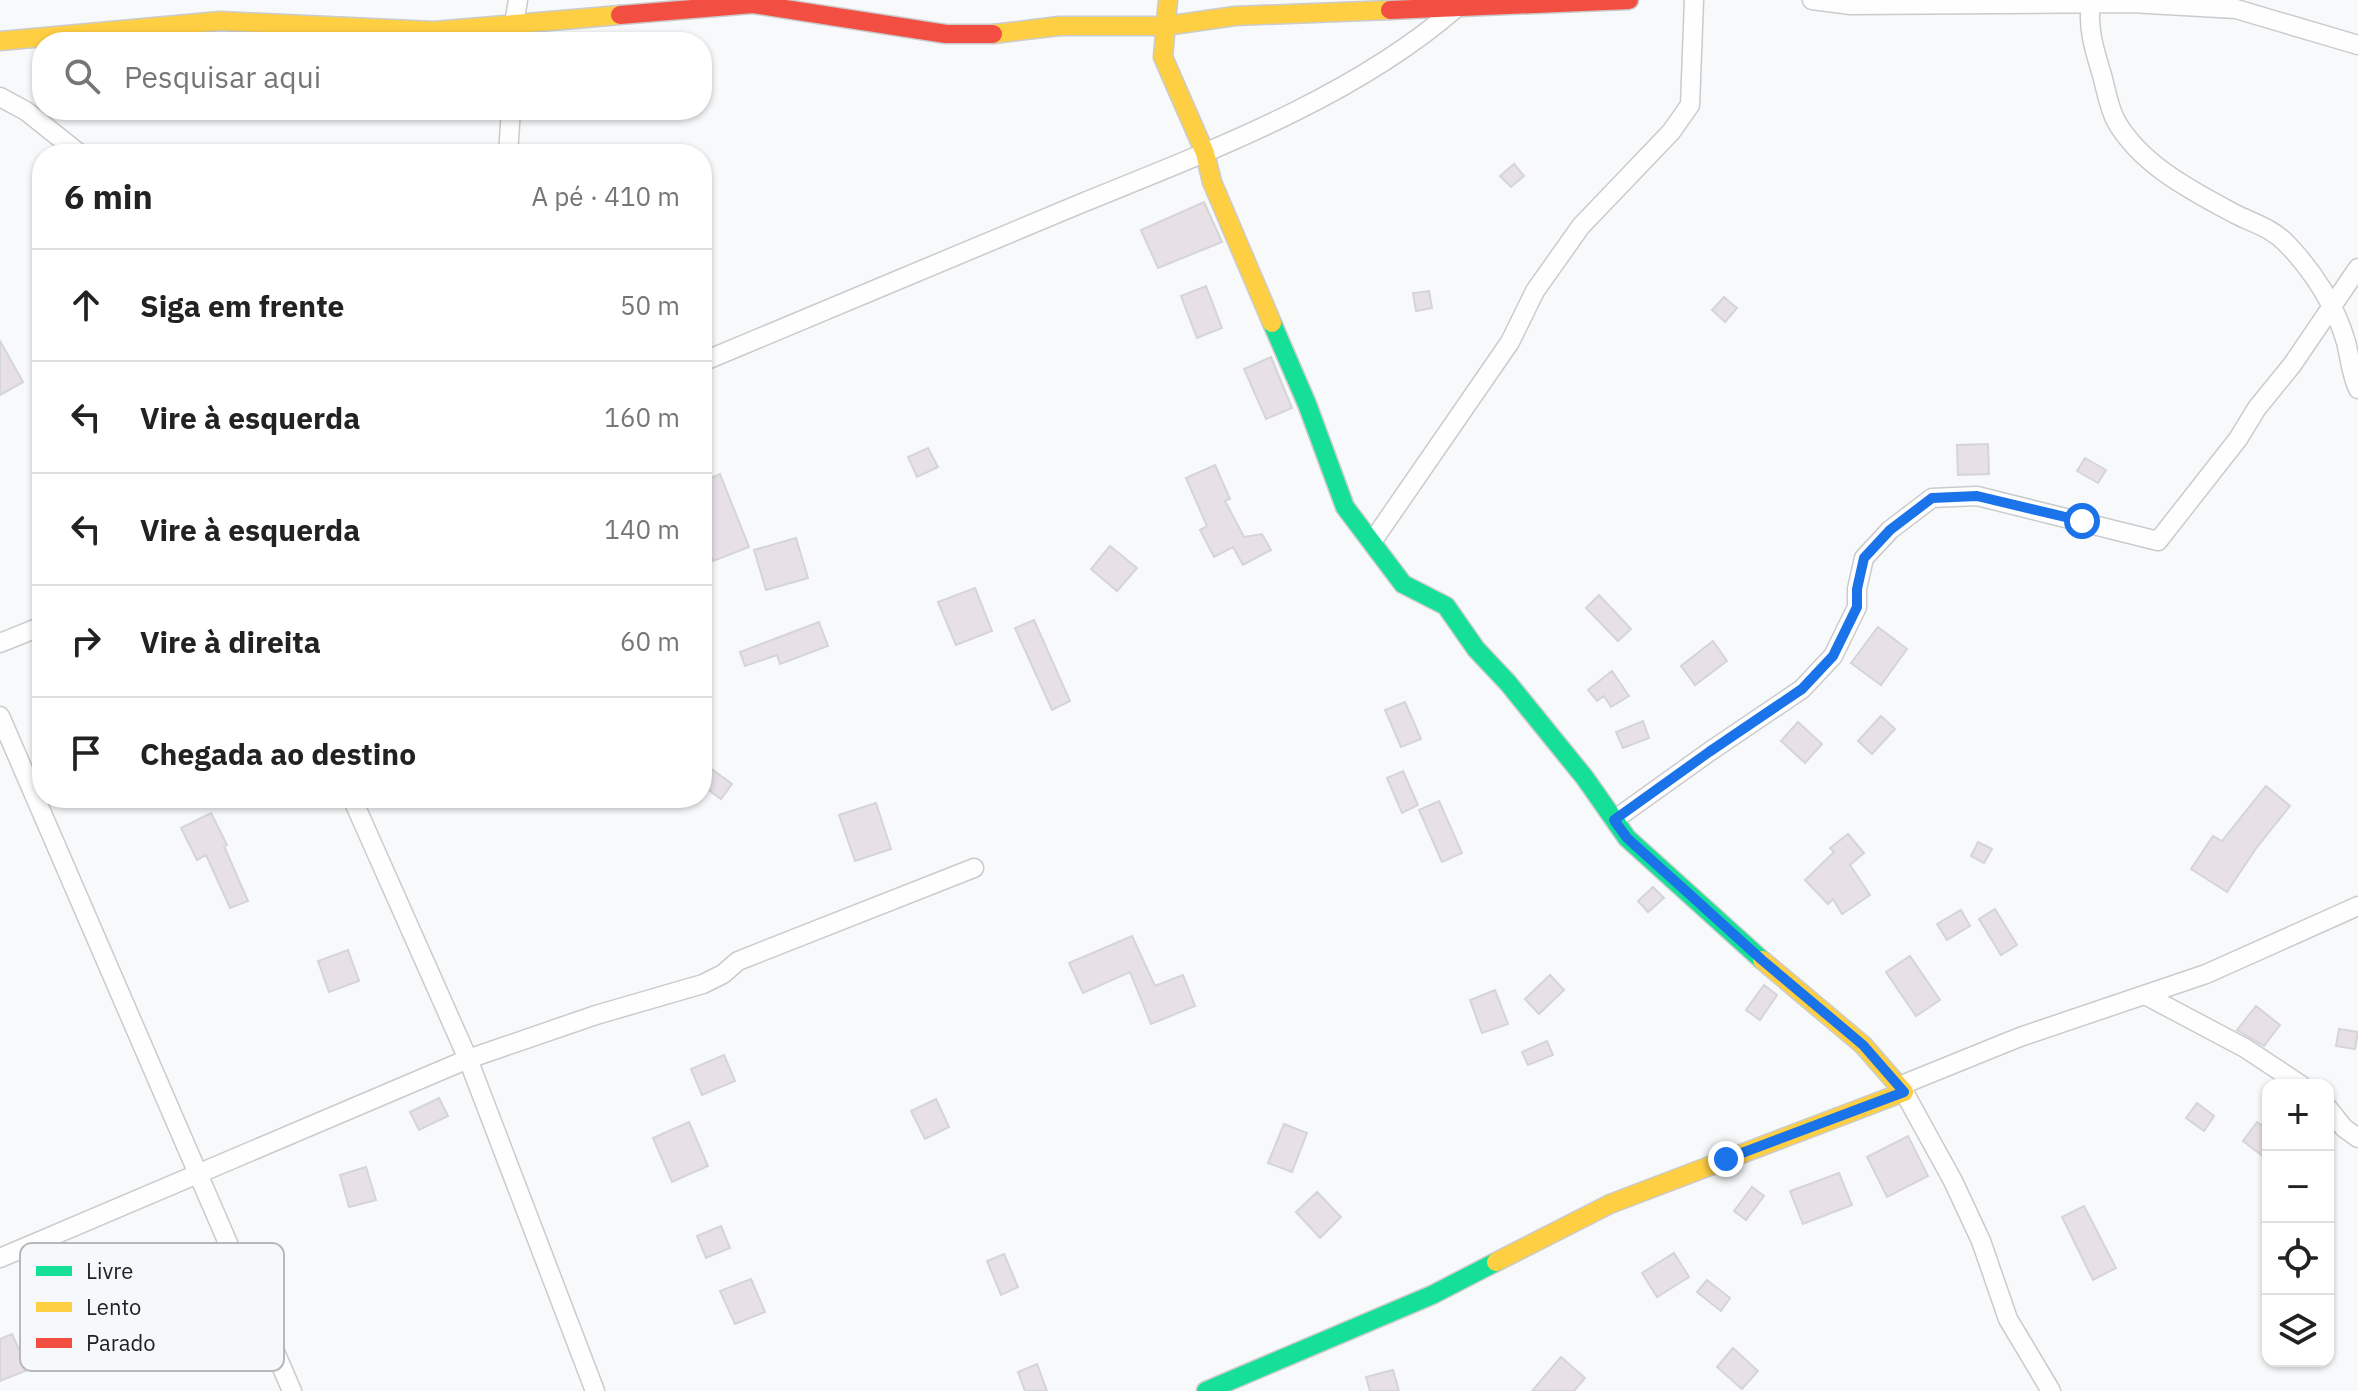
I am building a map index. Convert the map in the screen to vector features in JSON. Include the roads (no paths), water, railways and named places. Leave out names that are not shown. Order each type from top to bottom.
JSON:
[{"type":"street","points":[[514,32],[518,0]]},
{"type":"street","points":[[1168,0],[1163,57],[1205,153],[1212,182],[1307,404],[1345,507],[1403,584],[1446,606],[1476,649],[1508,683],[1585,778],[1627,838],[1762,960],[1863,1045],[1901,1089],[1953,1181],[1981,1241],[2008,1319],[2051,1391]]},
{"type":"street","points":[[95,32],[220,21],[419,31],[753,4],[946,34],[995,34],[1059,26],[1165,26],[1235,16],[1629,0]]},
{"type":"street","points":[[1372,542],[1510,342],[1535,291],[1581,226],[1671,132],[1690,105],[1694,0]]},
{"type":"street","points":[[1812,0],[1851,5],[2131,3],[2236,9],[2358,45]]},
{"type":"street","points":[[2091,4],[2089,16],[2093,45],[2115,119],[2137,150],[2197,193],[2275,232],[2321,286],[2346,340],[2353,379],[2358,389]]},
{"type":"street","points":[[712,358],[1205,153],[1317,101],[1351,82],[1456,8]]},
{"type":"street","points":[[3,42],[32,39]]},
{"type":"street","points":[[0,97],[32,116]]},
{"type":"street","points":[[37,120],[67,144]]},
{"type":"street","points":[[509,144],[510,120]]},
{"type":"street","points":[[1614,820],[1802,689],[1833,656],[1857,607],[1857,589],[1864,558],[1890,530],[1932,498],[1977,496],[2158,541],[2238,439],[2358,268]]},
{"type":"street","points":[[0,643],[32,630]]},
{"type":"street","points":[[0,716],[32,790]]},
{"type":"street","points":[[40,808],[228,1243]]},
{"type":"street","points":[[356,808],[468,1059],[595,1391]]},
{"type":"street","points":[[35,1243],[468,1059],[596,1015],[703,984],[723,974],[738,961],[974,868]]},
{"type":"street","points":[[1206,1391],[1432,1295],[1610,1204],[1901,1089],[2020,1037],[2206,974],[2358,906]]},
{"type":"street","points":[[2145,995],[2245,1048],[2292,1079]]},
{"type":"street","points":[[2334,1116],[2358,1138]]},
{"type":"street","points":[[0,1258],[20,1250]]},
{"type":"street","points":[[283,1371],[292,1391]]}]
